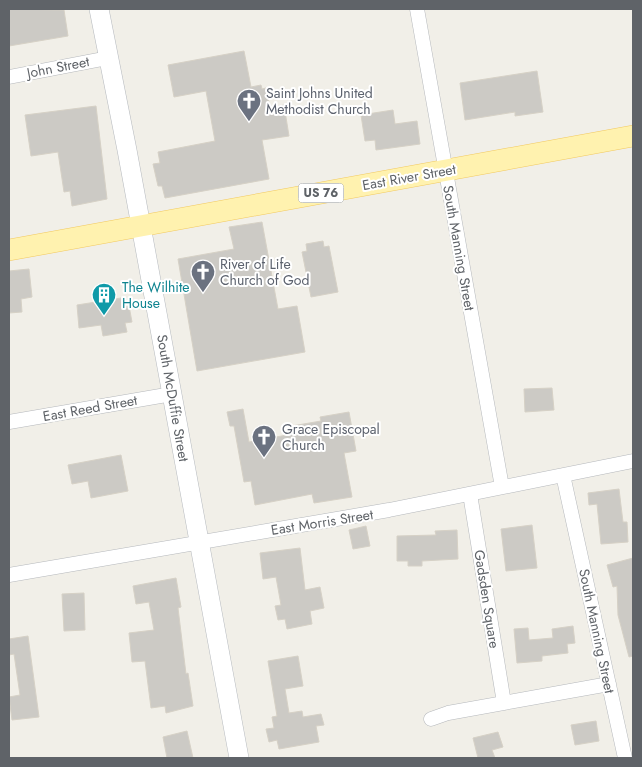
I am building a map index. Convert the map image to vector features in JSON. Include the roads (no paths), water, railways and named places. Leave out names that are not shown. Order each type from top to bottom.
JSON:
[{"type":"main road","name":"East River Street","points":[[9,250],[633,136]]},
{"type":"street","name":"South McDuffie Street","points":[[99,9],[239,758]]},
{"type":"street","name":"South Manning Street","points":[[417,9],[444,170],[502,487]]},
{"type":"street","name":"John Street","points":[[9,77],[108,58]]},
{"type":"street","name":"East Reed Street","points":[[9,422],[172,394]]},
{"type":"street","name":"East Morris Street","points":[[9,575],[470,494],[633,461]]},
{"type":"street","name":"South Manning Street","points":[[563,475],[625,758]]},
{"type":"street","name":"Gadsden Square","points":[[470,494],[504,703]]},
{"type":"street","points":[[431,719],[448,713],[609,684]]},
{"type":"place","name":"Saint Johns United Methodist Church","points":[[249,122]]},
{"type":"place","name":"River of Life Church of God","points":[[203,293]]},
{"type":"place","name":"The Wilhite House","points":[[104,316]]},
{"type":"place","name":"Grace Episcopal Church","points":[[264,458]]}]
